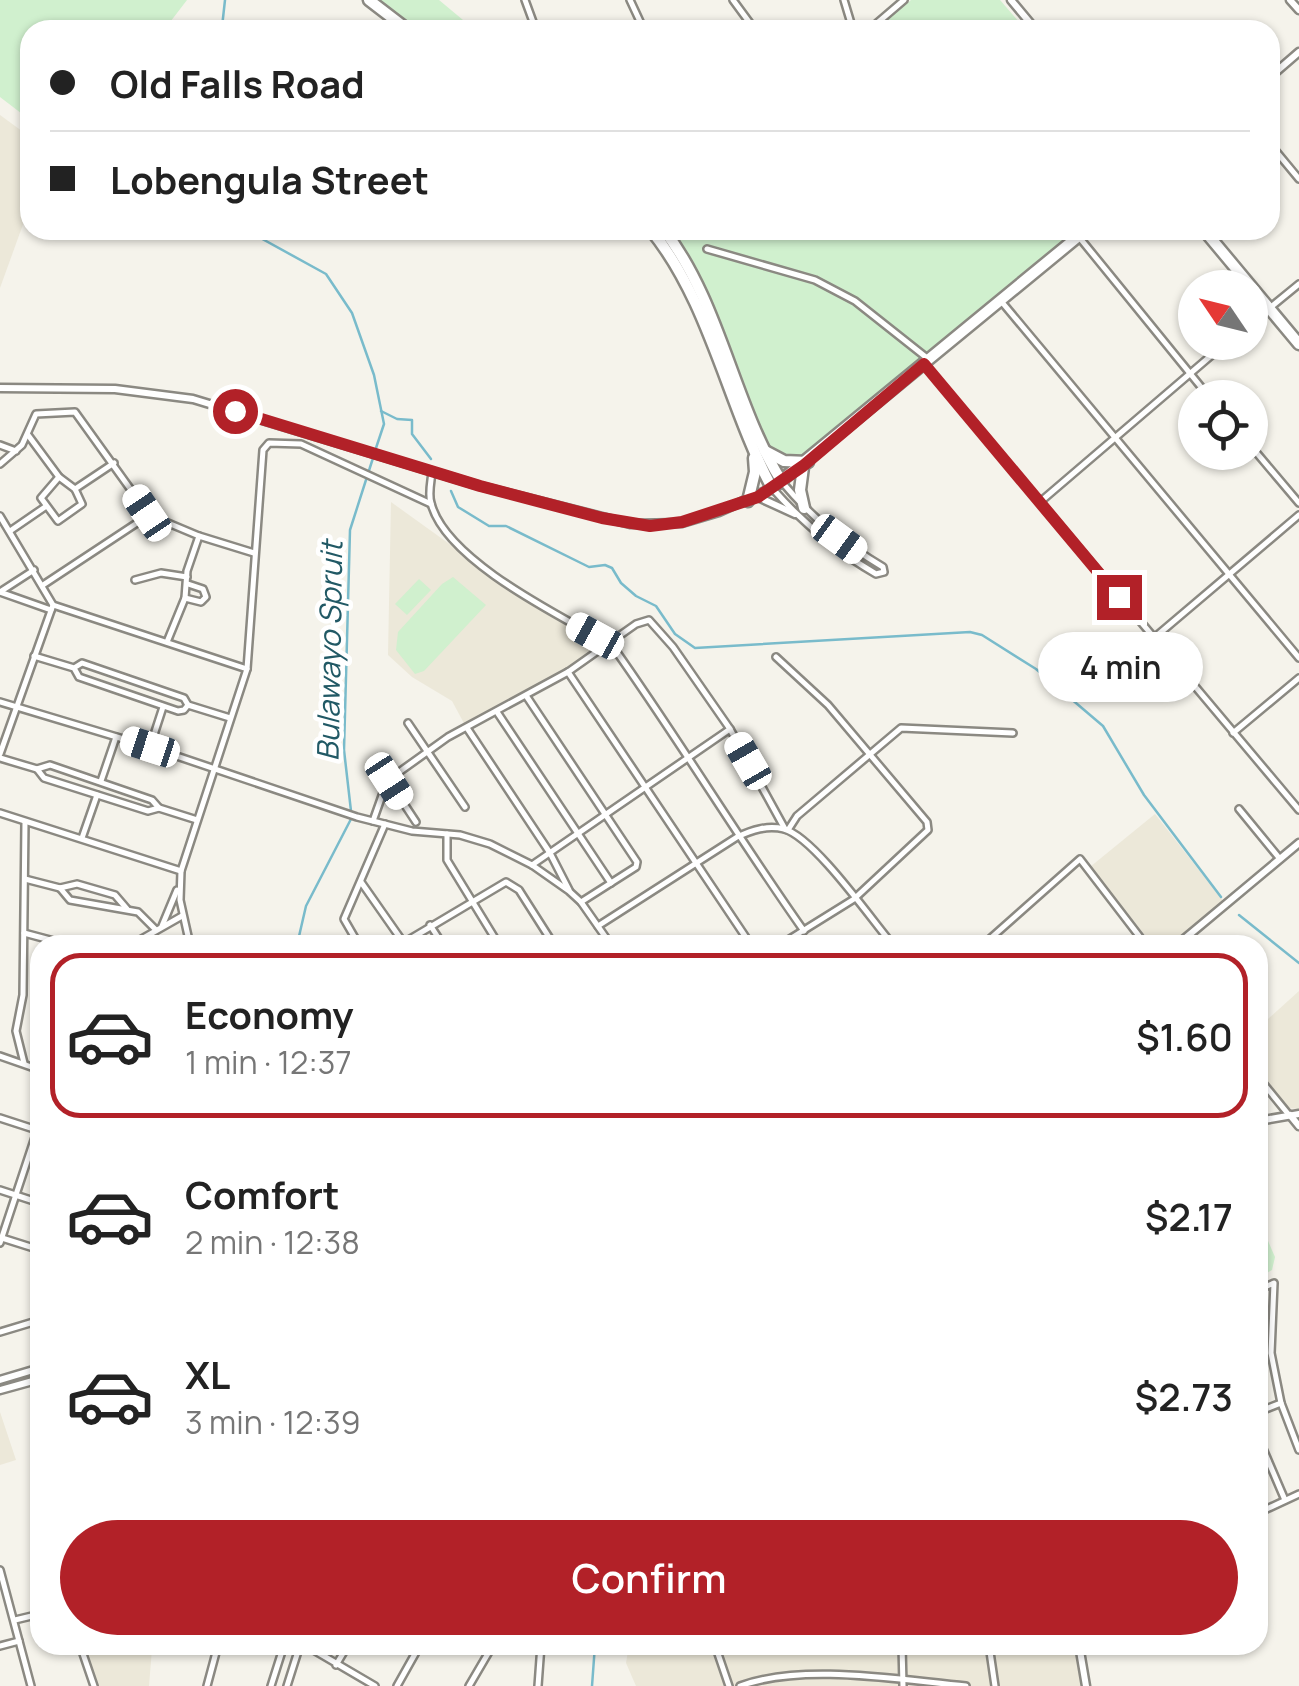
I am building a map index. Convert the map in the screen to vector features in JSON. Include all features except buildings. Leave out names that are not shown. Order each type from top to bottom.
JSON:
[{"type":"highway","points":[[369,0],[395,20]]},
{"type":"highway","points":[[659,240],[696,306],[757,451],[777,486],[1074,240]]},
{"type":"highway","points":[[670,240],[703,302],[757,451],[753,499]]},
{"type":"highway","points":[[1212,240],[1299,344]]},
{"type":"highway","points":[[757,451],[805,464]]},
{"type":"highway","points":[[800,511],[805,464]]},
{"type":"street","points":[[881,20],[904,0]]},
{"type":"street","points":[[1011,0],[1028,20]]},
{"type":"street","points":[[1290,0],[1299,10]]},
{"type":"street","points":[[1280,156],[1299,179]]},
{"type":"street","points":[[1087,240],[1195,380]]},
{"type":"street","points":[[707,249],[815,280],[856,301],[926,362],[1299,810]]},
{"type":"street","points":[[1269,308],[1299,284]]},
{"type":"street","points":[[1001,301],[1299,658]]},
{"type":"street","points":[[1040,502],[1207,360]]},
{"type":"street","points":[[0,388],[115,388],[193,399],[432,472],[630,524],[682,522],[753,499],[777,486]]},
{"type":"street","points":[[0,464],[17,452],[36,414],[75,412],[149,515],[255,553]]},
{"type":"street","points":[[28,435],[59,477],[75,489],[82,506],[61,521],[45,507],[41,496],[59,477]]},
{"type":"street","points":[[158,929],[178,887],[247,669],[262,454],[266,445],[301,444],[431,504]]},
{"type":"street","points":[[0,445],[17,452]]},
{"type":"street","points":[[75,489],[114,463]]},
{"type":"street","points":[[1268,466],[1299,503]]},
{"type":"street","points":[[432,472],[431,504],[448,533],[484,567],[608,643],[691,758],[737,837],[804,931]]},
{"type":"street","points":[[777,486],[800,511],[854,561],[876,574],[884,572],[883,566],[800,511],[777,486]]},
{"type":"street","points":[[753,499],[800,511]]},
{"type":"street","points":[[10,530],[45,507]]},
{"type":"street","points":[[43,585],[149,515]]},
{"type":"street","points":[[1154,638],[1299,515]]},
{"type":"street","points":[[0,516],[43,585],[52,608],[0,756],[38,769],[44,778],[148,811],[159,808]]},
{"type":"street","points":[[167,642],[184,598],[199,536]]},
{"type":"street","points":[[0,592],[34,570]]},
{"type":"street","points":[[135,580],[160,574],[188,581],[203,589],[206,597],[201,602],[184,598]]},
{"type":"street","points":[[0,592],[247,669]]},
{"type":"street","points":[[373,821],[389,781],[427,751],[568,672],[636,624],[652,621],[730,729],[786,830],[812,847],[885,935]]},
{"type":"street","points":[[34,656],[74,668],[79,678],[163,706],[182,712],[188,705]]},
{"type":"street","points":[[776,657],[828,705],[926,822],[928,830],[854,899],[797,935]]},
{"type":"street","points":[[74,668],[82,663],[230,718]]},
{"type":"street","points":[[568,672],[745,935]]},
{"type":"street","points":[[1233,734],[1299,678]]},
{"type":"street","points":[[526,697],[637,862],[636,867],[582,902]]},
{"type":"street","points":[[0,702],[116,736],[357,817],[490,844],[532,865],[569,891],[582,902],[604,935]]},
{"type":"street","points":[[150,747],[163,706]]},
{"type":"street","points":[[497,712],[611,883]]},
{"type":"street","points":[[408,723],[466,807]]},
{"type":"street","points":[[786,830],[869,754],[907,726],[928,731],[1013,733]]},
{"type":"street","points":[[467,728],[550,853],[569,891]]},
{"type":"street","points":[[532,865],[730,729]]},
{"type":"street","points":[[101,781],[116,736]]},
{"type":"street","points":[[38,769],[50,764],[197,820]]},
{"type":"street","points":[[389,781],[416,822]]},
{"type":"street","points":[[82,838],[97,795]]},
{"type":"street","points":[[1239,809],[1280,858]]},
{"type":"street","points":[[0,812],[181,870]]},
{"type":"street","points":[[24,1064],[16,1032],[23,995],[25,822]]},
{"type":"street","points":[[353,935],[344,920],[384,824]]},
{"type":"street","points":[[598,926],[737,837],[761,828],[786,830]]},
{"type":"street","points":[[447,834],[447,860],[492,935]]},
{"type":"street","points":[[1188,935],[1299,843]]},
{"type":"street","points":[[994,935],[1080,859],[1138,935]]},
{"type":"street","points":[[25,880],[60,888],[77,884],[115,895],[127,909]]},
{"type":"street","points":[[360,881],[397,935]]},
{"type":"street","points":[[416,935],[506,882],[519,890],[548,935]]},
{"type":"street","points":[[178,887],[187,935]]},
{"type":"street","points":[[60,888],[70,900],[127,909],[158,929]]},
{"type":"street","points":[[148,935],[182,916]]},
{"type":"street","points":[[430,925],[436,935]]},
{"type":"street","points":[[24,932],[34,935]]},
{"type":"street","points":[[0,1056],[30,1066]]},
{"type":"street","points":[[1268,1089],[1299,1126]]},
{"type":"street","points":[[1268,1119],[1299,1114]]},
{"type":"street","points":[[0,1118],[30,1126]]},
{"type":"street","points":[[30,1154],[1,1240],[30,1247]]},
{"type":"street","points":[[0,1190],[30,1200]]},
{"type":"street","points":[[1268,1286],[1274,1284],[1271,1353],[1281,1402],[1299,1450]]},
{"type":"street","points":[[0,1332],[30,1323]]},
{"type":"street","points":[[0,1380],[30,1371]]},
{"type":"street","points":[[0,1390],[30,1382]]},
{"type":"street","points":[[1268,1408],[1281,1402]]},
{"type":"street","points":[[1268,1460],[1286,1500]]},
{"type":"street","points":[[1268,1508],[1299,1494]]},
{"type":"street","points":[[0,1570],[31,1686]]},
{"type":"street","points":[[15,1620],[30,1616]]},
{"type":"street","points":[[0,1646],[20,1641]]},
{"type":"street","points":[[83,1655],[94,1686]]},
{"type":"street","points":[[207,1686],[215,1655]]},
{"type":"street","points":[[271,1686],[281,1655]]},
{"type":"street","points":[[287,1686],[298,1655]]},
{"type":"street","points":[[319,1655],[374,1686]]},
{"type":"street","points":[[336,1665],[342,1655]]},
{"type":"street","points":[[397,1686],[414,1655]]},
{"type":"street","points":[[469,1686],[487,1655]]},
{"type":"street","points":[[538,1686],[540,1655]]},
{"type":"street","points":[[718,1655],[728,1686]]},
{"type":"street","points":[[902,1655],[903,1683]]},
{"type":"street","points":[[990,1655],[996,1686]]},
{"type":"street","points":[[1081,1655],[1086,1686]]},
{"type":"street","points":[[740,1686],[793,1674],[966,1686]]},
{"type":"shaded area","points":[[0,115],[20,130],[20,233],[0,288]]},
{"type":"shaded area","points":[[391,502],[487,571],[605,643],[568,671],[466,727],[452,701],[412,677],[388,655]]},
{"type":"shaded area","points":[[1155,814],[1224,902],[1185,935],[1145,935],[1090,867]]},
{"type":"shaded area","points":[[1299,991],[1299,1109],[1287,1108],[1268,1085],[1268,1019]]},
{"type":"shaded area","points":[[0,1412],[16,1460],[0,1465]]},
{"type":"shaded area","points":[[88,1655],[152,1655],[149,1686],[96,1686]]},
{"type":"shaded area","points":[[627,1655],[1080,1655],[1085,1686],[636,1686],[626,1663]]},
{"type":"green space","points":[[0,0],[187,0],[172,20],[20,20],[20,112],[0,97]]},
{"type":"green space","points":[[376,0],[439,0],[463,20],[402,20]]},
{"type":"green space","points":[[911,0],[1000,0],[1017,20],[887,20]]},
{"type":"green space","points":[[674,240],[1067,240],[804,456],[792,459],[765,447],[694,266]]},
{"type":"green space","points":[[453,577],[486,605],[424,671],[415,674],[396,650],[398,632]]},
{"type":"green space","points":[[419,579],[431,590],[407,615],[395,604]]},
{"type":"green space","points":[[1268,1241],[1275,1257],[1268,1272]]},
{"type":"waterway","name":"Bulawayo Spruit","points":[[223,20],[225,0]]},
{"type":"waterway","name":"Bulawayo Spruit","points":[[264,240],[326,274],[352,313],[374,375],[384,424],[375,451]]},
{"type":"waterway","points":[[381,411],[397,419],[412,420],[412,434],[431,459]]},
{"type":"waterway","name":"Bulawayo Spruit","points":[[351,811],[344,750],[350,530],[373,458]]},
{"type":"waterway","points":[[451,491],[458,507],[489,526],[506,526],[589,567],[612,568],[621,583],[656,606],[675,634],[695,648],[970,632],[982,635],[1036,669],[1103,726],[1144,795],[1221,897]]},
{"type":"waterway","name":"Bulawayo Spruit","points":[[299,935],[306,906],[351,819]]},
{"type":"waterway","points":[[1239,915],[1264,935]]},
{"type":"waterway","points":[[1268,938],[1299,963]]},
{"type":"waterway","name":"Bulawayo Spruit","points":[[592,1686],[594,1655]]},
{"type":"route","points":[[235,411],[480,486],[602,518],[650,526],[682,522],[758,497],[803,466],[924,364],[1119,597]]}]
